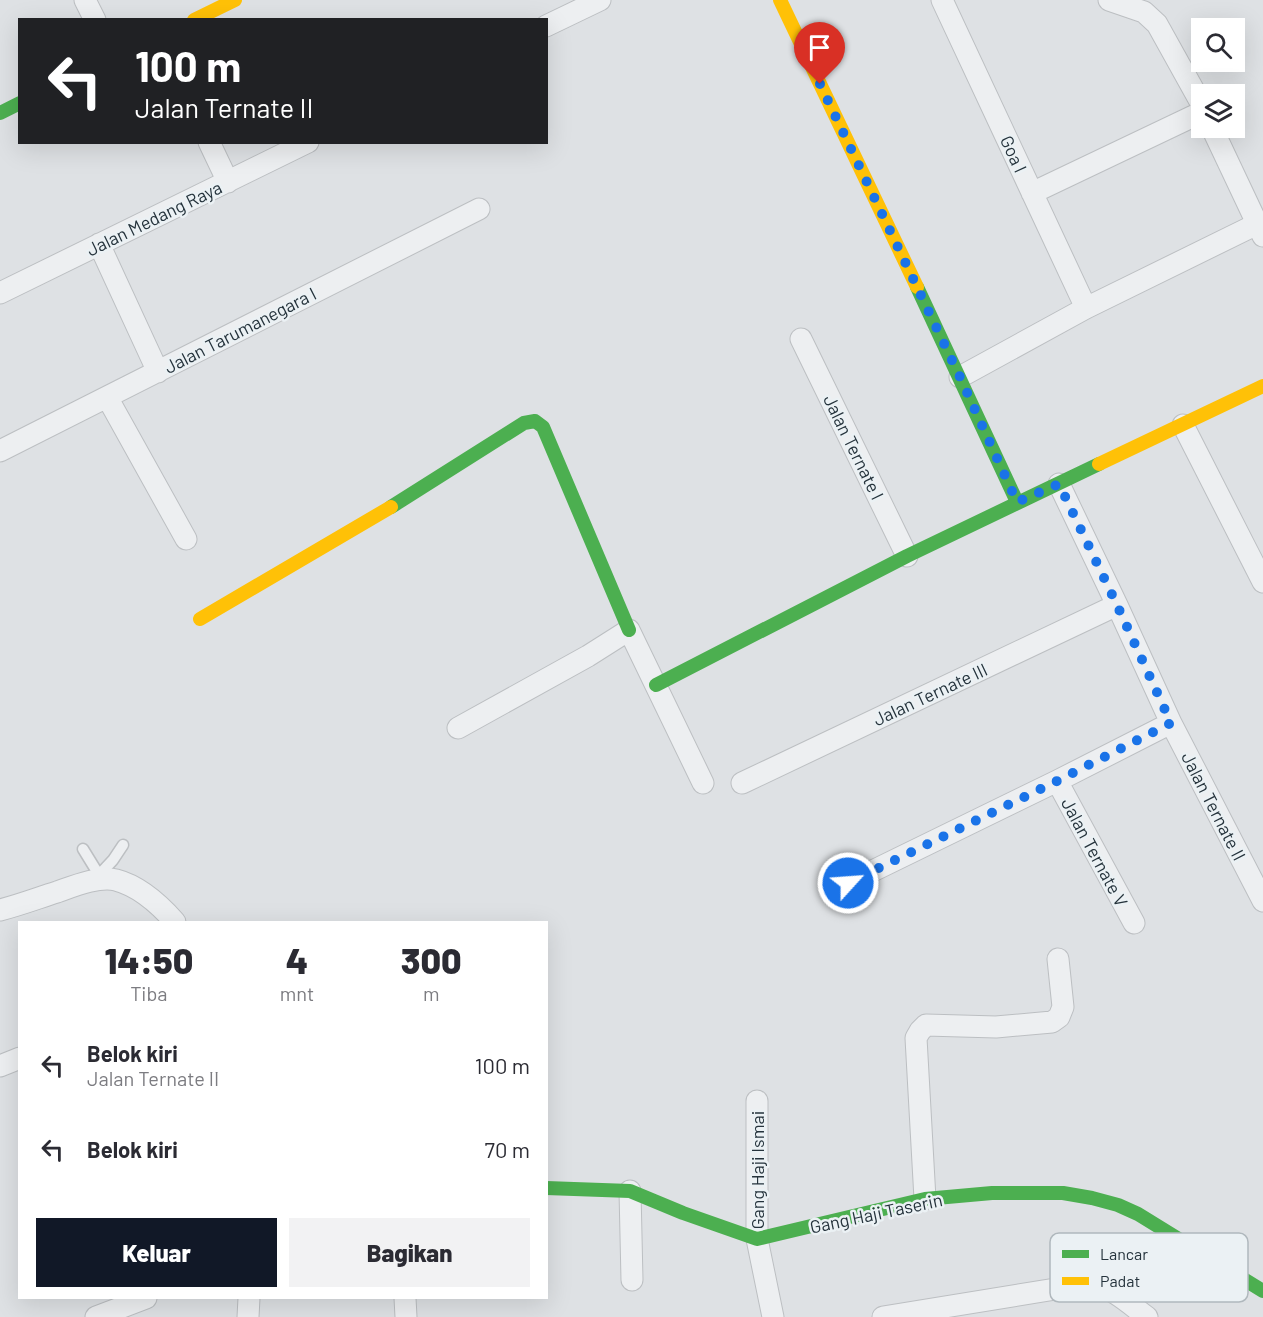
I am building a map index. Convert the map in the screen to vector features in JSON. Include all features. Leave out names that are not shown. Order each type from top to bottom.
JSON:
[{"type":"street","points":[[86,0],[94,18]]},
{"type":"street","points":[[198,18],[235,0]]},
{"type":"street","points":[[548,25],[600,0]]},
{"type":"street","points":[[780,0],[960,377],[1017,502]]},
{"type":"street","name":"Goa I","points":[[942,0],[1086,308]]},
{"type":"street","points":[[1109,0],[1144,12],[1157,24],[1191,85]]},
{"type":"street","points":[[0,113],[18,104]]},
{"type":"street","points":[[1032,193],[1191,117]]},
{"type":"street","points":[[960,377],[1086,308],[1260,230],[1217,138]]},
{"type":"street","points":[[210,144],[228,182]]},
{"type":"street","name":"Jalan Medang Raya","points":[[0,293],[304,144]]},
{"type":"street","name":"Jalan Tarumanegara I","points":[[0,451],[479,209]]},
{"type":"street","points":[[99,244],[158,372]]},
{"type":"street","name":"Jalan Ternate I","points":[[801,339],[907,556]]},
{"type":"street","points":[[651,687],[907,556],[1263,386]]},
{"type":"street","points":[[107,397],[186,539]]},
{"type":"street","points":[[200,619],[341,538],[524,423],[535,421],[543,427],[651,687],[703,783]]},
{"type":"street","points":[[1183,425],[1263,582]]},
{"type":"street","name":"Jalan Ternate II","points":[[1059,484],[1171,723],[1263,901]]},
{"type":"street","name":"Jalan Ternate III","points":[[742,783],[1117,605]]},
{"type":"street","points":[[458,728],[588,656],[629,630]]},
{"type":"street","points":[[848,883],[1171,723]]},
{"type":"street","name":"Jalan Ternate V","points":[[1057,781],[1134,923]]},
{"type":"street","points":[[0,910],[99,878],[115,879],[137,889],[174,921]]},
{"type":"street","points":[[925,1199],[916,1038],[926,1025],[996,1027],[1052,1022],[1059,1017],[1063,1007],[1058,959]]},
{"type":"street","points":[[0,1066],[18,1059]]},
{"type":"street","name":"Gang Haji Ismai","points":[[757,1101],[757,1239],[773,1317]]},
{"type":"street","points":[[548,1188],[630,1191],[757,1239]]},
{"type":"street","points":[[630,1191],[632,1280]]},
{"type":"street","name":"Gang Haji Taserin","points":[[757,1239],[925,1199],[992,1193],[1063,1193],[1092,1198],[1118,1204],[1170,1233]]},
{"type":"street","name":"Gang Haji Taserin","points":[[1248,1282],[1263,1291]]},
{"type":"street","points":[[883,1317],[1050,1290]]},
{"type":"street","points":[[96,1317],[143,1299]]},
{"type":"street","points":[[248,1317],[249,1299]]},
{"type":"street","points":[[405,1299],[406,1317]]},
{"type":"street","points":[[1126,1302],[1147,1317]]},
{"type":"lane","points":[[83,849],[99,878],[123,845]]},
{"type":"traffic: fast","points":[[0,113],[18,104]]},
{"type":"traffic: fast","points":[[917,287],[1017,502]]},
{"type":"traffic: fast","points":[[391,507],[524,423],[535,421],[543,427],[629,630]]},
{"type":"traffic: fast","points":[[656,685],[907,556],[1099,464]]},
{"type":"traffic: fast","points":[[548,1188],[630,1191],[683,1213],[757,1239],[925,1199],[992,1193],[1063,1193],[1092,1198],[1118,1205],[1138,1214],[1169,1233]]},
{"type":"traffic: fast","points":[[1248,1282],[1263,1291]]},
{"type":"traffic: slow","points":[[198,18],[235,0]]},
{"type":"traffic: slow","points":[[780,0],[917,287]]},
{"type":"traffic: slow","points":[[1099,464],[1263,386]]},
{"type":"traffic: slow","points":[[200,619],[391,507]]},
{"type":"route","points":[[820,84],[1017,502],[1059,484],[1171,723],[848,883]]}]
